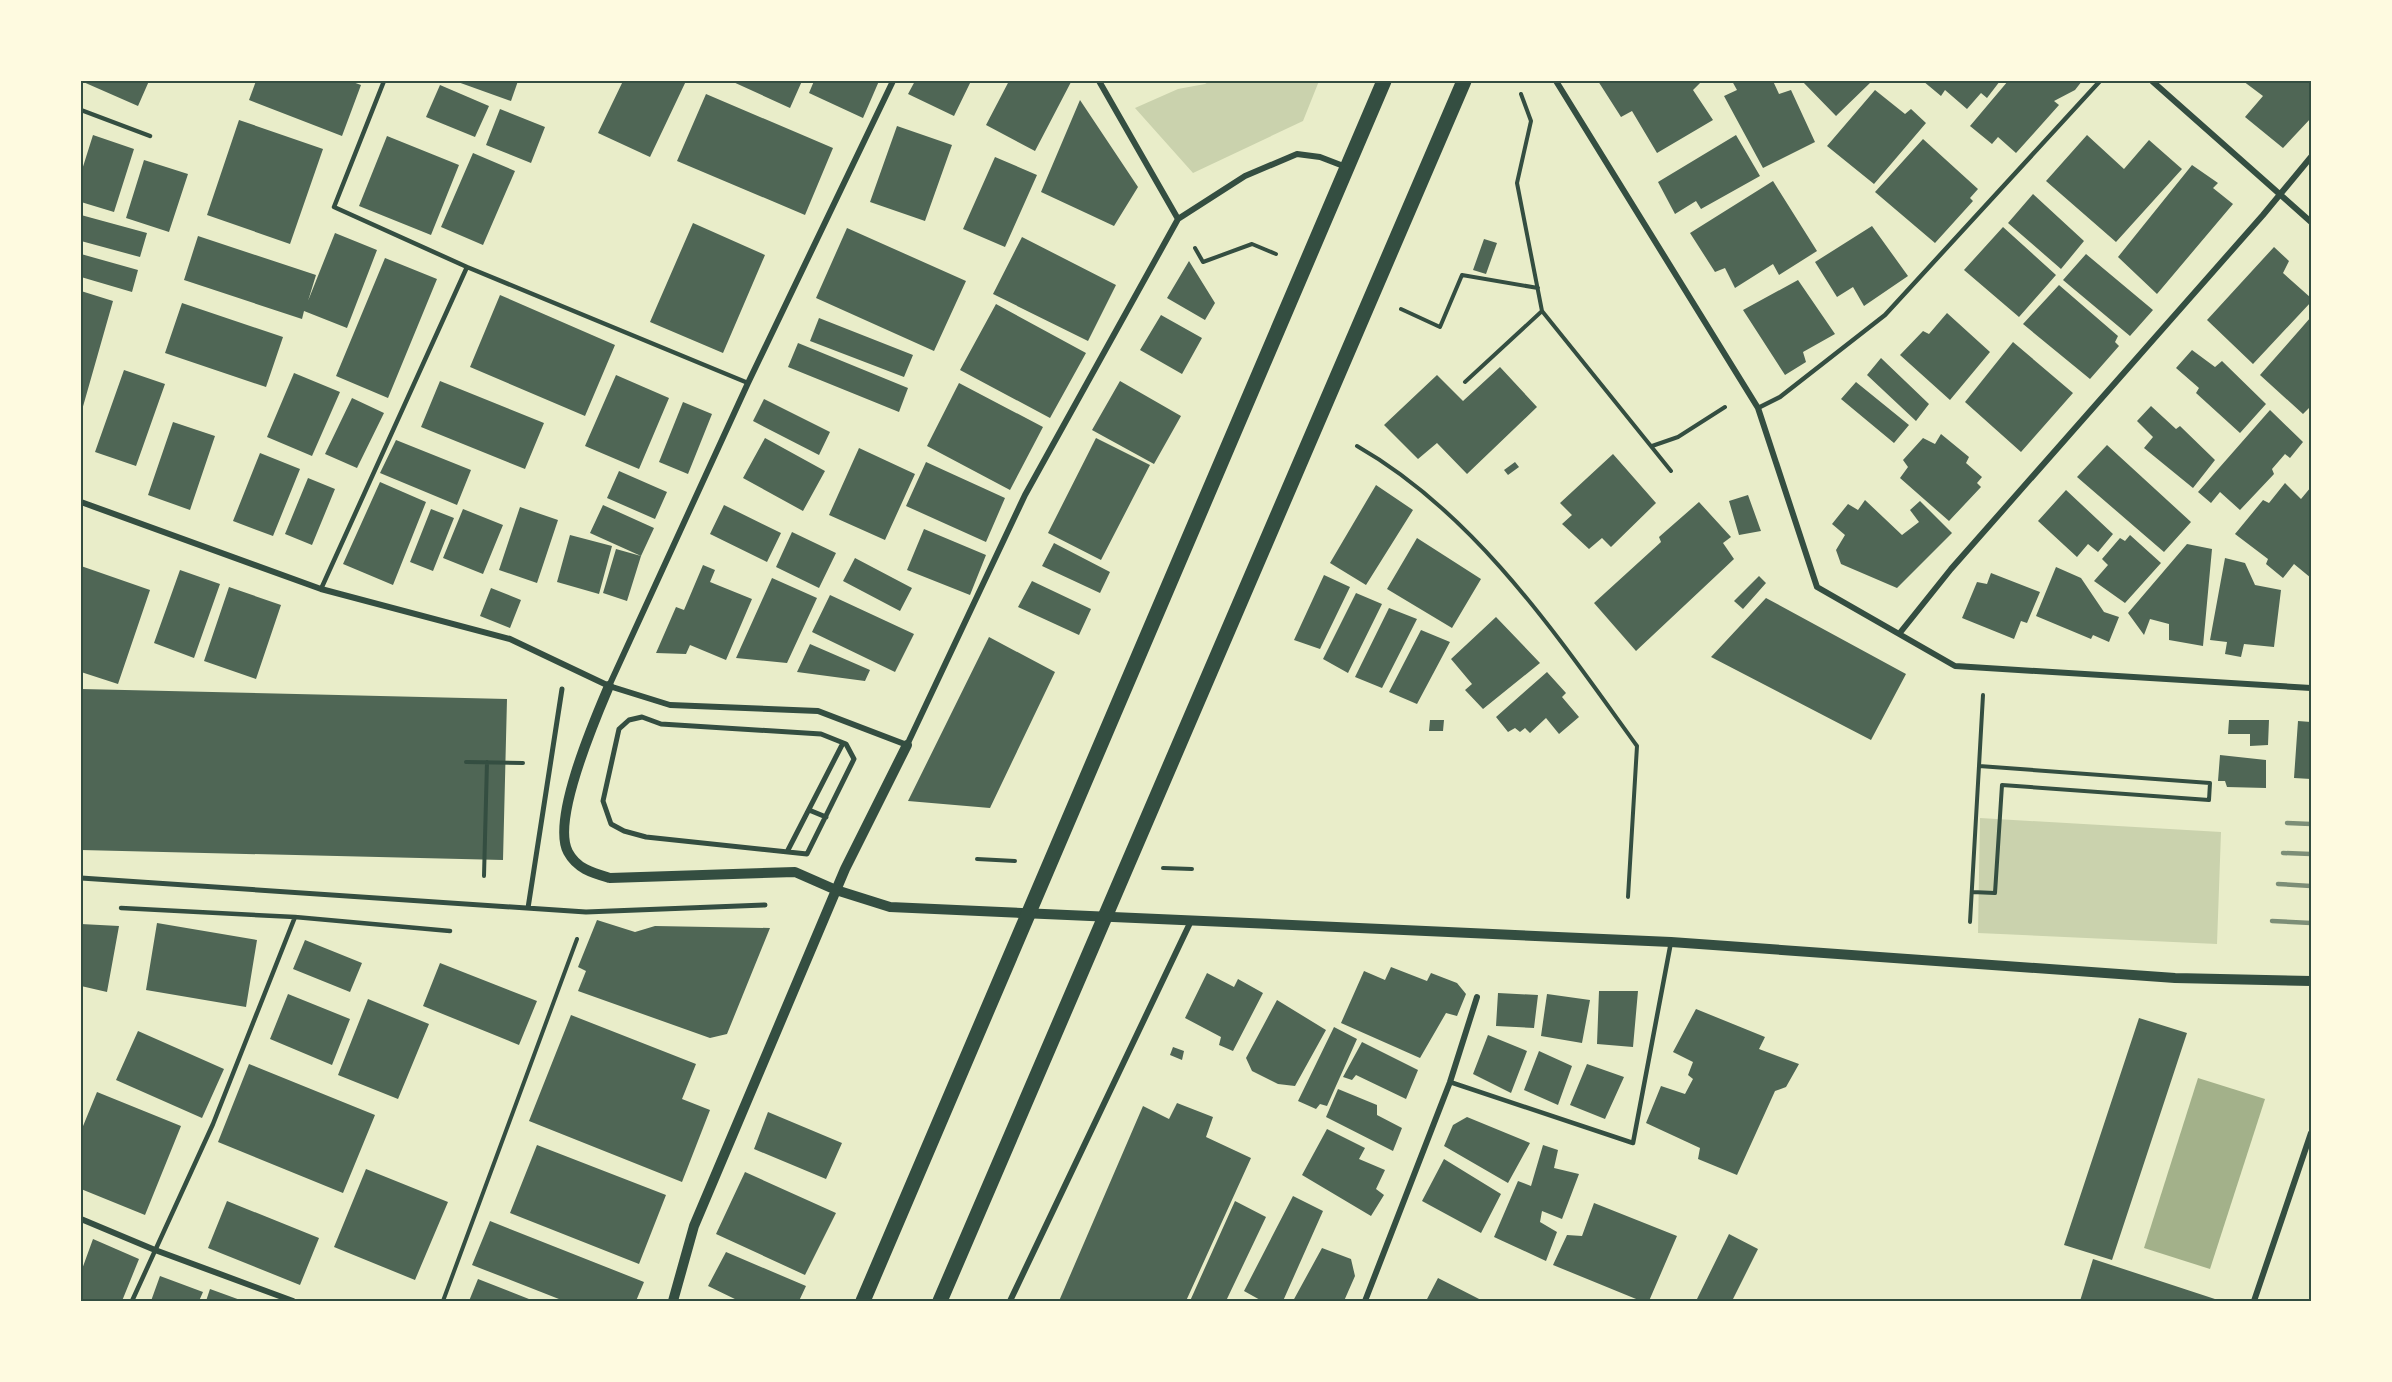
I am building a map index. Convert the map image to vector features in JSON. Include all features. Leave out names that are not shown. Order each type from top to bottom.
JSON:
[{"type":"main road","points":[[863,1301],[1384,81]]},
{"type":"main road","points":[[940,1301],[1464,81]]},
{"type":"street","points":[[893,81],[748,383],[584,744],[563,829],[568,852],[583,869],[610,878],[795,873],[836,890],[891,907],[1671,942],[2175,978],[2311,981]]},
{"type":"street","points":[[1099,81],[1178,219]]},
{"type":"street","points":[[1556,81],[1758,408],[1816,587],[1955,666],[2311,688]]},
{"type":"street","points":[[2152,81],[2311,222]]},
{"type":"street","points":[[673,1301],[694,1226],[836,890],[1025,495],[1178,219],[1245,176],[1297,153],[1320,157],[1348,168]]},
{"type":"street","points":[[1899,634],[1951,569],[2311,157]]},
{"type":"street","points":[[81,502],[321,589],[510,639],[609,686],[670,705],[818,711],[907,745]]},
{"type":"street","points":[[528,908],[562,689]]},
{"type":"street","points":[[642,717],[661,724],[821,734],[843,743],[854,759],[826,817],[807,854],[646,837],[624,831],[611,824],[603,801],[619,729],[629,720],[642,717]]},
{"type":"street","points":[[787,852],[843,743]]},
{"type":"street","points":[[809,810],[826,817]]},
{"type":"street","points":[[81,878],[586,912],[765,905]]},
{"type":"street","points":[[1010,1301],[1191,921]]},
{"type":"street","points":[[1365,1301],[1450,1082],[1477,997]]},
{"type":"street","points":[[2254,1301],[2311,1133]]},
{"type":"street","points":[[81,1219],[155,1250],[293,1301]]},
{"type":"lane","points":[[384,81],[334,207],[467,267],[748,383]]},
{"type":"lane","points":[[1758,408],[1780,397],[1885,315],[2100,81]]},
{"type":"lane","points":[[81,110],[150,136]]},
{"type":"lane","points":[[321,589],[467,267]]},
{"type":"lane","points":[[121,908],[295,917],[450,931]]},
{"type":"lane","points":[[132,1301],[213,1124],[295,917]]},
{"type":"lane","points":[[1450,1082],[1633,1143],[1671,942]]},
{"type":"path","points":[[1521,94],[1532,121],[1517,183],[1542,311],[1671,471]]},
{"type":"path","points":[[1178,219],[1203,262],[1252,244]]},
{"type":"path","points":[[1440,327],[1462,275],[1538,288]]},
{"type":"path","points":[[1465,382],[1542,311]]},
{"type":"path","points":[[1652,446],[1678,437],[1724,408]]},
{"type":"path","points":[[1357,446],[1383,461],[1466,531],[1517,586],[1637,746],[1628,897]]},
{"type":"path","points":[[1970,922],[1984,667]]},
{"type":"path","points":[[466,762],[505,762]]},
{"type":"path","points":[[485,859],[488,762]]},
{"type":"path","points":[[1972,892],[1995,893],[2002,785],[2209,800],[2210,783],[1979,766]]},
{"type":"path","points":[[443,1301],[586,912]]},
{"type":"shaded area","points":[[1210,81],[1319,81],[1303,121],[1193,173],[1135,108],[1178,89]]},
{"type":"shaded area","points":[[1980,818],[2221,832],[2217,944],[1978,933]]},
{"type":"shaded area","points":[[2198,1078],[2265,1099],[2210,1269],[2144,1248]]},
{"type":"building","points":[[81,81],[149,81],[138,106]]},
{"type":"building","points":[[256,81],[350,81],[361,85],[342,136],[249,100]]},
{"type":"building","points":[[455,81],[518,81],[511,101]]},
{"type":"building","points":[[623,81],[686,81],[650,157],[598,133]]},
{"type":"building","points":[[731,81],[802,81],[790,108]]},
{"type":"building","points":[[814,81],[879,81],[863,118],[809,93]]},
{"type":"building","points":[[915,81],[971,81],[954,116],[908,94]]},
{"type":"building","points":[[1009,81],[1071,82],[1035,151],[986,125]]},
{"type":"building","points":[[1598,81],[1702,81],[1693,90],[1713,120],[1657,153],[1632,111],[1621,117]]},
{"type":"building","points":[[1732,81],[1773,81],[1779,94],[1791,90],[1815,142],[1763,168],[1724,96],[1737,90]]},
{"type":"building","points":[[1802,81],[1872,81],[1836,116]]},
{"type":"building","points":[[1923,81],[2000,81],[1987,98],[1981,93],[1967,109],[1945,90],[1941,96]]},
{"type":"building","points":[[2008,81],[2082,81],[2075,90],[2054,101],[2059,105],[2016,153],[1998,137],[1992,144],[1970,126]]},
{"type":"building","points":[[2243,81],[2311,81],[2311,108],[2309,110],[2311,118],[2283,148],[2245,117],[2263,96]]},
{"type":"building","points":[[440,85],[489,106],[475,137],[426,117]]},
{"type":"building","points":[[1875,90],[1905,114],[1911,109],[1926,123],[1874,184],[1827,146]]},
{"type":"building","points":[[706,94],[833,148],[805,215],[677,161]]},
{"type":"building","points":[[1080,100],[1138,187],[1114,226],[1041,192]]},
{"type":"building","points":[[500,109],[545,127],[531,163],[486,145]]},
{"type":"building","points":[[239,120],[323,149],[290,244],[207,215]]},
{"type":"building","points":[[897,126],[952,145],[925,221],[870,202]]},
{"type":"building","points":[[93,135],[134,149],[114,212],[81,202],[81,173]]},
{"type":"building","points":[[1736,135],[1760,176],[1701,209],[1696,201],[1675,214],[1658,182]]},
{"type":"building","points":[[2087,135],[2124,169],[2149,140],[2182,169],[2116,242],[2046,181]]},
{"type":"building","points":[[387,136],[459,165],[431,235],[359,206]]},
{"type":"building","points":[[1923,139],[1978,189],[1970,198],[1973,201],[1935,243],[1875,192]]},
{"type":"building","points":[[473,153],[515,171],[483,245],[441,227]]},
{"type":"building","points":[[995,157],[1037,175],[1005,247],[963,229]]},
{"type":"building","points":[[144,160],[188,174],[169,232],[126,218]]},
{"type":"building","points":[[2192,165],[2218,183],[2213,188],[2233,204],[2157,294],[2118,257]]},
{"type":"building","points":[[1773,181],[1817,251],[1779,275],[1773,264],[1735,288],[1725,268],[1715,272],[1690,233]]},
{"type":"building","points":[[2033,194],[2084,241],[2061,269],[2008,223]]},
{"type":"building","points":[[81,215],[147,233],[140,257],[81,241]]},
{"type":"building","points":[[693,223],[765,255],[723,353],[650,322]]},
{"type":"building","points":[[1872,226],[1908,276],[1864,306],[1853,287],[1837,297],[1815,262]]},
{"type":"building","points":[[2003,227],[2056,275],[2019,317],[1964,270]]},
{"type":"building","points":[[847,228],[966,281],[934,351],[816,298]]},
{"type":"building","points":[[335,233],[377,250],[347,328],[304,311],[302,319],[184,280],[198,236],[316,275],[308,301]]},
{"type":"building","points":[[1022,237],[1116,285],[1088,341],[993,294]]},
{"type":"building","points":[[1484,239],[1497,243],[1486,274],[1473,270]]},
{"type":"building","points":[[2274,247],[2289,261],[2283,273],[2311,298],[2311,302],[2253,364],[2207,320]]},
{"type":"building","points":[[81,254],[138,270],[132,292],[81,277]]},
{"type":"building","points":[[2086,254],[2153,310],[2130,336],[2063,280]]},
{"type":"building","points":[[385,258],[437,279],[388,398],[336,376]]},
{"type":"building","points":[[1189,261],[1215,303],[1205,320],[1167,298]]},
{"type":"building","points":[[1798,280],[1835,334],[1803,352],[1806,362],[1785,375],[1743,310]]},
{"type":"building","points":[[2059,285],[2118,336],[2115,342],[2119,346],[2090,379],[2023,324]]},
{"type":"building","points":[[81,291],[113,301],[82,410],[81,409]]},
{"type":"building","points":[[500,295],[615,345],[585,416],[470,367]]},
{"type":"building","points":[[182,303],[283,337],[266,387],[165,353]]},
{"type":"building","points":[[996,304],[1086,353],[1050,418],[960,370]]},
{"type":"building","points":[[1947,313],[1990,352],[1950,400],[1900,355],[1923,331],[1929,334]]},
{"type":"building","points":[[1161,315],[1202,338],[1182,374],[1140,350]]},
{"type":"building","points":[[2311,317],[2311,406],[2303,414],[2260,375]]},
{"type":"building","points":[[819,318],[913,355],[904,377],[810,341]]},
{"type":"building","points":[[2013,342],[2073,393],[2021,452],[1965,402]]},
{"type":"building","points":[[798,343],[908,388],[899,412],[788,367]]},
{"type":"building","points":[[2192,350],[2215,367],[2222,361],[2266,404],[2240,433],[2196,393],[2199,388],[2176,368]]},
{"type":"building","points":[[1881,358],[1929,404],[1916,421],[1867,375]]},
{"type":"building","points":[[1500,367],[1537,407],[1467,474],[1437,443],[1418,459],[1384,425],[1437,375],[1463,401]]},
{"type":"building","points":[[124,370],[165,384],[136,466],[95,452]]},
{"type":"building","points":[[294,373],[340,392],[312,456],[267,437]]},
{"type":"building","points":[[616,375],[669,398],[639,469],[585,446]]},
{"type":"building","points":[[440,381],[544,423],[525,469],[421,427]]},
{"type":"building","points":[[1120,381],[1181,416],[1154,464],[1092,430]]},
{"type":"building","points":[[1856,382],[1909,425],[1894,443],[1841,399]]},
{"type":"building","points":[[959,383],[1043,427],[1010,490],[927,446]]},
{"type":"building","points":[[352,398],[384,413],[357,468],[325,454]]},
{"type":"building","points":[[764,399],[830,432],[819,455],[753,421]]},
{"type":"building","points":[[683,402],[712,414],[688,474],[659,462]]},
{"type":"building","points":[[2151,406],[2176,429],[2180,426],[2215,460],[2193,488],[2144,448],[2153,437],[2137,421]]},
{"type":"building","points":[[2270,410],[2303,442],[2290,458],[2285,454],[2272,469],[2274,474],[2240,510],[2220,492],[2211,503],[2198,492]]},
{"type":"building","points":[[173,422],[215,436],[190,510],[148,495]]},
{"type":"building","points":[[1941,434],[1969,457],[1966,463],[1982,477],[1977,483],[1981,487],[1949,521],[1900,478],[1908,467],[1903,460],[1923,438],[1935,444]]},
{"type":"building","points":[[765,438],[825,471],[803,511],[743,478]]},
{"type":"building","points":[[1096,438],[1150,465],[1101,560],[1048,533]]},
{"type":"building","points":[[396,440],[471,470],[457,505],[380,473]]},
{"type":"building","points":[[2107,445],[2191,522],[2164,552],[2077,477]]},
{"type":"building","points":[[859,448],[915,474],[885,540],[829,515]]},
{"type":"building","points":[[260,453],[300,469],[273,536],[233,521]]},
{"type":"building","points":[[1613,454],[1656,503],[1611,547],[1602,538],[1589,549],[1562,524],[1572,515],[1560,503]]},
{"type":"building","points":[[926,462],[1005,498],[986,542],[906,506]]},
{"type":"building","points":[[1515,462],[1519,467],[1508,475],[1504,470]]},
{"type":"building","points":[[619,471],[667,492],[655,519],[607,498]]},
{"type":"building","points":[[308,478],[335,489],[312,545],[285,534]]},
{"type":"building","points":[[380,482],[426,502],[393,585],[343,564]]},
{"type":"building","points":[[2285,483],[2301,499],[2311,487],[2311,578],[2294,564],[2283,578],[2266,564],[2268,559],[2235,534],[2263,500],[2269,503]]},
{"type":"building","points":[[1376,485],[1413,510],[1366,585],[1330,563]]},
{"type":"building","points":[[2066,490],[2113,534],[2098,552],[2088,544],[2077,557],[2038,521]]},
{"type":"building","points":[[1748,495],[1761,531],[1739,535],[1729,501]]},
{"type":"building","points":[[1865,500],[1902,535],[1919,522],[1910,510],[1920,501],[1952,533],[1897,588],[1841,564],[1836,550],[1845,535],[1832,524],[1848,504],[1858,510]]},
{"type":"building","points":[[1699,502],[1731,537],[1723,543],[1734,559],[1636,651],[1594,603],[1661,542],[1659,537]]},
{"type":"building","points":[[603,505],[654,528],[641,556],[590,533]]},
{"type":"building","points":[[724,505],[781,533],[767,562],[710,534]]},
{"type":"building","points":[[520,507],[558,520],[537,583],[499,570]]},
{"type":"building","points":[[431,509],[454,518],[433,571],[410,562]]},
{"type":"building","points":[[463,509],[503,525],[483,574],[443,558]]},
{"type":"building","points":[[924,529],[986,555],[970,595],[907,570]]},
{"type":"building","points":[[792,532],[836,553],[819,588],[776,567]]},
{"type":"building","points":[[570,535],[612,546],[599,594],[557,582]]},
{"type":"building","points":[[2130,535],[2161,563],[2125,603],[2094,581],[2108,565],[2102,559],[2120,538],[2125,541]]},
{"type":"building","points":[[1417,538],[1481,579],[1452,628],[1387,589]]},
{"type":"building","points":[[1054,543],[1110,572],[1100,593],[1042,566]]},
{"type":"building","points":[[2187,544],[2212,549],[2203,646],[2169,640],[2169,624],[2150,619],[2144,635],[2128,613]]},
{"type":"building","points":[[616,549],[641,556],[627,601],[603,593]]},
{"type":"building","points":[[855,558],[912,588],[900,611],[843,581]]},
{"type":"building","points":[[2225,558],[2245,563],[2255,585],[2281,590],[2274,647],[2244,644],[2241,657],[2225,654],[2227,642],[2210,640]]},
{"type":"building","points":[[703,565],[715,570],[710,582],[752,599],[726,660],[690,645],[686,654],[656,653],[676,607],[684,610]]},
{"type":"building","points":[[81,566],[150,590],[118,684],[81,672]]},
{"type":"building","points":[[2056,567],[2081,578],[2104,612],[2119,617],[2109,642],[2093,635],[2091,639],[2036,616]]},
{"type":"building","points":[[180,570],[220,584],[194,658],[154,643]]},
{"type":"building","points":[[1991,573],[2040,592],[2027,623],[2021,621],[2014,639],[1962,618],[1977,582],[1987,584]]},
{"type":"building","points":[[1324,575],[1350,587],[1320,649],[1294,640]]},
{"type":"building","points":[[1759,576],[1766,583],[1743,609],[1734,601]]},
{"type":"building","points":[[772,578],[817,598],[787,663],[736,658]]},
{"type":"building","points":[[1032,581],[1091,609],[1079,635],[1018,607]]},
{"type":"building","points":[[229,587],[281,605],[256,679],[204,661]]},
{"type":"building","points":[[491,588],[521,600],[510,628],[480,616]]},
{"type":"building","points":[[1356,593],[1382,604],[1348,673],[1323,659]]},
{"type":"building","points":[[830,595],[914,634],[895,672],[812,632]]},
{"type":"building","points":[[1766,598],[1906,674],[1871,740],[1711,657]]},
{"type":"building","points":[[1389,608],[1417,619],[1382,688],[1355,677]]},
{"type":"building","points":[[1496,617],[1540,663],[1483,709],[1465,690],[1472,684],[1451,659]]},
{"type":"building","points":[[1421,630],[1450,642],[1417,704],[1389,692]]},
{"type":"building","points":[[989,637],[1055,672],[990,808],[908,801]]},
{"type":"building","points":[[810,644],[870,670],[865,681],[797,672]]},
{"type":"building","points":[[1547,672],[1566,693],[1562,697],[1579,717],[1559,734],[1546,718],[1530,733],[1525,728],[1520,732],[1515,728],[1508,732],[1496,717]]},
{"type":"building","points":[[81,689],[507,699],[503,860],[81,850]]},
{"type":"building","points":[[1430,720],[1444,720],[1443,731],[1429,731]]},
{"type":"building","points":[[2229,720],[2269,720],[2268,745],[2250,746],[2250,734],[2228,734]]},
{"type":"building","points":[[2298,721],[2311,722],[2311,779],[2294,778]]},
{"type":"building","points":[[2220,755],[2266,760],[2266,788],[2227,787],[2225,781],[2218,781]]},
{"type":"building","points":[[597,920],[635,932],[655,926],[770,928],[727,1034],[710,1038],[578,991],[586,971],[578,967]]},
{"type":"building","points":[[157,923],[257,940],[246,1007],[146,990]]},
{"type":"building","points":[[81,924],[119,926],[107,992],[81,986]]},
{"type":"building","points":[[305,940],[362,963],[350,992],[293,969]]},
{"type":"building","points":[[440,963],[537,1001],[519,1045],[423,1006]]},
{"type":"building","points":[[1391,967],[1427,981],[1431,973],[1457,983],[1466,994],[1457,1016],[1446,1013],[1420,1058],[1341,1023],[1364,971],[1385,980]]},
{"type":"building","points":[[1207,973],[1234,987],[1238,979],[1263,993],[1233,1051],[1219,1045],[1221,1037],[1185,1018]]},
{"type":"building","points":[[1599,991],[1638,991],[1633,1047],[1597,1044]]},
{"type":"building","points":[[1498,993],[1538,995],[1534,1028],[1496,1026]]},
{"type":"building","points":[[288,994],[350,1019],[332,1065],[270,1039]]},
{"type":"building","points":[[1547,994],[1590,1000],[1582,1043],[1541,1036]]},
{"type":"building","points":[[368,999],[429,1024],[398,1099],[338,1075]]},
{"type":"building","points":[[1277,1000],[1326,1030],[1295,1086],[1278,1084],[1252,1071],[1246,1058]]},
{"type":"building","points":[[1696,1009],[1765,1037],[1759,1049],[1799,1064],[1786,1087],[1775,1091],[1737,1175],[1698,1159],[1700,1148],[1646,1123],[1661,1086],[1685,1094],[1693,1079],[1688,1075],[1693,1062],[1673,1052]]},
{"type":"building","points":[[571,1015],[696,1064],[682,1099],[710,1110],[682,1182],[529,1121]]},
{"type":"building","points":[[2139,1018],[2187,1033],[2112,1260],[2064,1245]]},
{"type":"building","points":[[1334,1027],[1357,1039],[1327,1106],[1320,1104],[1316,1109],[1298,1101]]},
{"type":"building","points":[[138,1031],[224,1069],[202,1118],[116,1080]]},
{"type":"building","points":[[1488,1035],[1527,1051],[1511,1093],[1473,1074]]},
{"type":"building","points":[[1362,1042],[1418,1070],[1406,1099],[1356,1075],[1352,1080],[1343,1077]]},
{"type":"building","points":[[1173,1047],[1184,1051],[1182,1060],[1170,1055]]},
{"type":"building","points":[[1539,1051],[1572,1066],[1558,1105],[1524,1090]]},
{"type":"building","points":[[249,1064],[375,1115],[343,1193],[218,1142]]},
{"type":"building","points":[[1587,1064],[1624,1077],[1605,1119],[1570,1105]]},
{"type":"building","points":[[1338,1089],[1377,1105],[1377,1115],[1402,1128],[1393,1151],[1326,1117]]},
{"type":"building","points":[[97,1092],[181,1126],[145,1215],[81,1189],[81,1131]]},
{"type":"building","points":[[1177,1103],[1213,1117],[1206,1137],[1251,1158],[1186,1301],[1059,1301],[1143,1106],[1169,1119]]},
{"type":"building","points":[[768,1112],[842,1143],[826,1179],[754,1149]]},
{"type":"building","points":[[1467,1117],[1530,1143],[1508,1183],[1444,1146],[1453,1125]]},
{"type":"building","points":[[1327,1129],[1365,1148],[1359,1159],[1385,1170],[1376,1189],[1384,1195],[1371,1216],[1302,1175]]},
{"type":"building","points":[[537,1145],[666,1195],[639,1264],[510,1213]]},
{"type":"building","points":[[1543,1145],[1558,1150],[1554,1168],[1579,1174],[1562,1219],[1542,1211],[1540,1222],[1557,1232],[1546,1261],[1494,1237],[1518,1181],[1531,1186]]},
{"type":"building","points":[[1444,1159],[1501,1194],[1481,1233],[1422,1201]]},
{"type":"building","points":[[366,1169],[448,1202],[415,1280],[334,1247]]},
{"type":"building","points":[[745,1172],[836,1213],[805,1275],[716,1234]]},
{"type":"building","points":[[1293,1196],[1323,1211],[1283,1301],[1262,1301],[1244,1291]]},
{"type":"building","points":[[227,1201],[319,1238],[300,1285],[208,1248]]},
{"type":"building","points":[[1235,1201],[1266,1217],[1226,1301],[1190,1301]]},
{"type":"building","points":[[1594,1203],[1677,1236],[1649,1301],[1641,1301],[1553,1265],[1567,1235],[1582,1236]]},
{"type":"building","points":[[490,1221],[644,1282],[636,1301],[564,1301],[472,1265]]},
{"type":"building","points":[[1729,1234],[1758,1249],[1732,1301],[1696,1301]]},
{"type":"building","points":[[93,1239],[139,1259],[122,1301],[81,1301],[81,1272]]},
{"type":"building","points":[[1322,1248],[1351,1259],[1355,1276],[1344,1301],[1293,1301]]},
{"type":"building","points":[[726,1252],[806,1286],[799,1301],[739,1301],[708,1286]]},
{"type":"building","points":[[2093,1259],[2221,1301],[2080,1301]]},
{"type":"building","points":[[160,1276],[203,1292],[199,1301],[151,1301]]},
{"type":"building","points":[[1438,1278],[1483,1301],[1426,1301]]},
{"type":"building","points":[[478,1279],[534,1301],[469,1301]]},
{"type":"building","points":[[210,1289],[243,1301],[206,1301]]},
{"type":"railway","points":[[2287,823],[2311,824]]},
{"type":"railway","points":[[2283,853],[2311,854]]},
{"type":"railway","points":[[2278,884],[2311,886]]},
{"type":"railway","points":[[2272,921],[2311,923]]}]
